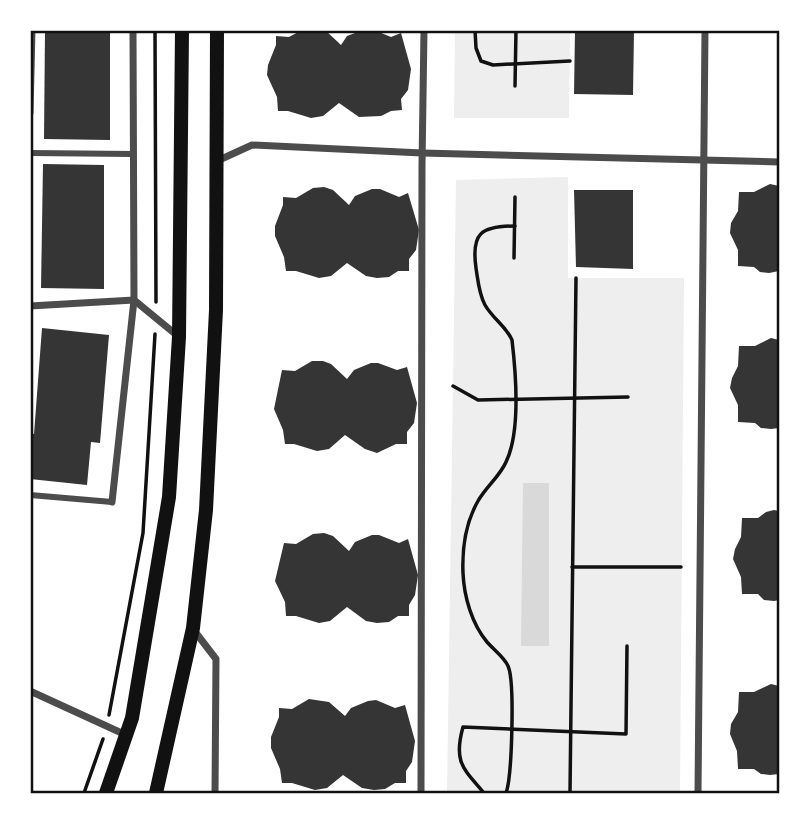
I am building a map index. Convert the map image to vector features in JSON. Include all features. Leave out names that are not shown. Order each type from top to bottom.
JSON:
[{"type":"main road","points":[[106,793],[132,718],[169,497],[178,337],[182,30]]},
{"type":"main road","points":[[156,793],[193,628],[206,510],[216,310],[217,30]]},
{"type":"street","points":[[30,113],[32,30]]},
{"type":"street","points":[[30,495],[113,502],[134,300],[132,30]]},
{"type":"street","points":[[421,793],[424,30]]},
{"type":"street","points":[[698,793],[705,30]]},
{"type":"street","points":[[216,161],[252,145],[422,153],[779,162]]},
{"type":"street","points":[[30,153],[132,154]]},
{"type":"street","points":[[30,306],[134,300],[178,337]]},
{"type":"street","points":[[193,628],[216,659],[215,793]]},
{"type":"street","points":[[30,691],[126,735]]},
{"type":"path","points":[[155,30],[156,303]]},
{"type":"path","points":[[475,30],[476,48],[481,61],[493,65],[570,61]]},
{"type":"path","points":[[515,86],[516,30]]},
{"type":"path","points":[[514,258],[515,197]]},
{"type":"path","points":[[506,793],[510,779],[509,666],[479,633],[471,615],[463,574],[463,546],[468,523],[478,501],[505,465],[511,449],[515,419],[512,340],[508,331],[487,309],[481,297],[475,240],[483,231],[495,226],[515,226]]},
{"type":"path","points":[[570,793],[576,278]]},
{"type":"path","points":[[110,708],[143,533],[156,330]]},
{"type":"path","points":[[453,386],[478,400],[628,397]]},
{"type":"path","points":[[572,567],[681,567]]},
{"type":"path","points":[[484,793],[463,771],[459,746],[463,727],[626,734],[627,646]]},
{"type":"path","points":[[84,793],[105,734]]},
{"type":"shaded area","points":[[455,30],[570,30],[569,118],[454,118]]},
{"type":"shaded area","points":[[568,177],[568,278],[684,278],[680,793],[447,793],[456,180]]},
{"type":"shaded area","points":[[523,483],[549,483],[549,646],[521,646]]},
{"type":"building","points":[[45,30],[110,30],[110,140],[44,139]]},
{"type":"building","points":[[302,30],[325,30],[341,45],[347,36],[363,30],[374,30],[391,37],[401,33],[411,69],[408,90],[401,99],[402,110],[381,116],[359,117],[339,103],[323,116],[311,118],[278,111],[277,97],[267,75],[276,36],[289,37]]},
{"type":"building","points":[[575,30],[634,30],[633,95],[574,94]]},
{"type":"building","points":[[43,164],[104,165],[104,289],[41,288]]},
{"type":"building","points":[[770,184],[779,186],[779,271],[769,273],[760,272],[754,267],[738,266],[738,250],[730,233],[731,223],[738,211],[739,192],[754,192]]},
{"type":"building","points":[[313,188],[333,190],[349,205],[355,196],[372,189],[380,189],[399,197],[408,193],[419,230],[416,250],[409,259],[409,271],[398,271],[389,277],[377,278],[366,276],[347,263],[331,276],[319,278],[286,271],[284,257],[275,236],[283,197],[296,198]]},
{"type":"building","points":[[574,190],[633,190],[633,269],[576,267]]},
{"type":"building","points":[[42,328],[109,335],[100,443],[91,442],[87,485],[30,479],[30,433],[34,434]]},
{"type":"building","points":[[771,338],[779,340],[779,428],[771,429],[761,428],[755,423],[738,422],[738,405],[730,388],[738,366],[739,346],[755,346]]},
{"type":"building","points":[[312,361],[331,364],[347,379],[354,370],[371,363],[397,370],[407,367],[417,403],[414,423],[407,432],[407,444],[396,444],[377,453],[365,449],[345,435],[329,449],[317,451],[285,444],[283,430],[274,409],[282,370],[295,371]]},
{"type":"building","points":[[774,510],[779,511],[779,600],[774,601],[764,600],[758,594],[742,594],[741,577],[733,559],[741,537],[742,518],[758,518]]},
{"type":"building","points":[[313,534],[333,536],[349,551],[355,542],[372,535],[399,543],[408,539],[418,575],[415,595],[409,605],[409,616],[398,616],[389,622],[377,623],[366,621],[347,607],[330,621],[319,623],[286,616],[285,602],[275,581],[284,543],[296,544]]},
{"type":"building","points":[[771,684],[779,686],[779,774],[761,774],[754,769],[738,769],[737,751],[730,734],[731,724],[738,712],[739,692],[754,692]]},
{"type":"building","points":[[309,699],[329,702],[345,716],[351,708],[368,701],[376,700],[395,708],[405,705],[415,741],[412,762],[406,771],[406,783],[395,783],[385,789],[374,790],[362,788],[343,775],[327,788],[315,790],[282,783],[280,769],[271,748],[271,737],[279,717],[279,708],[292,709]]}]
